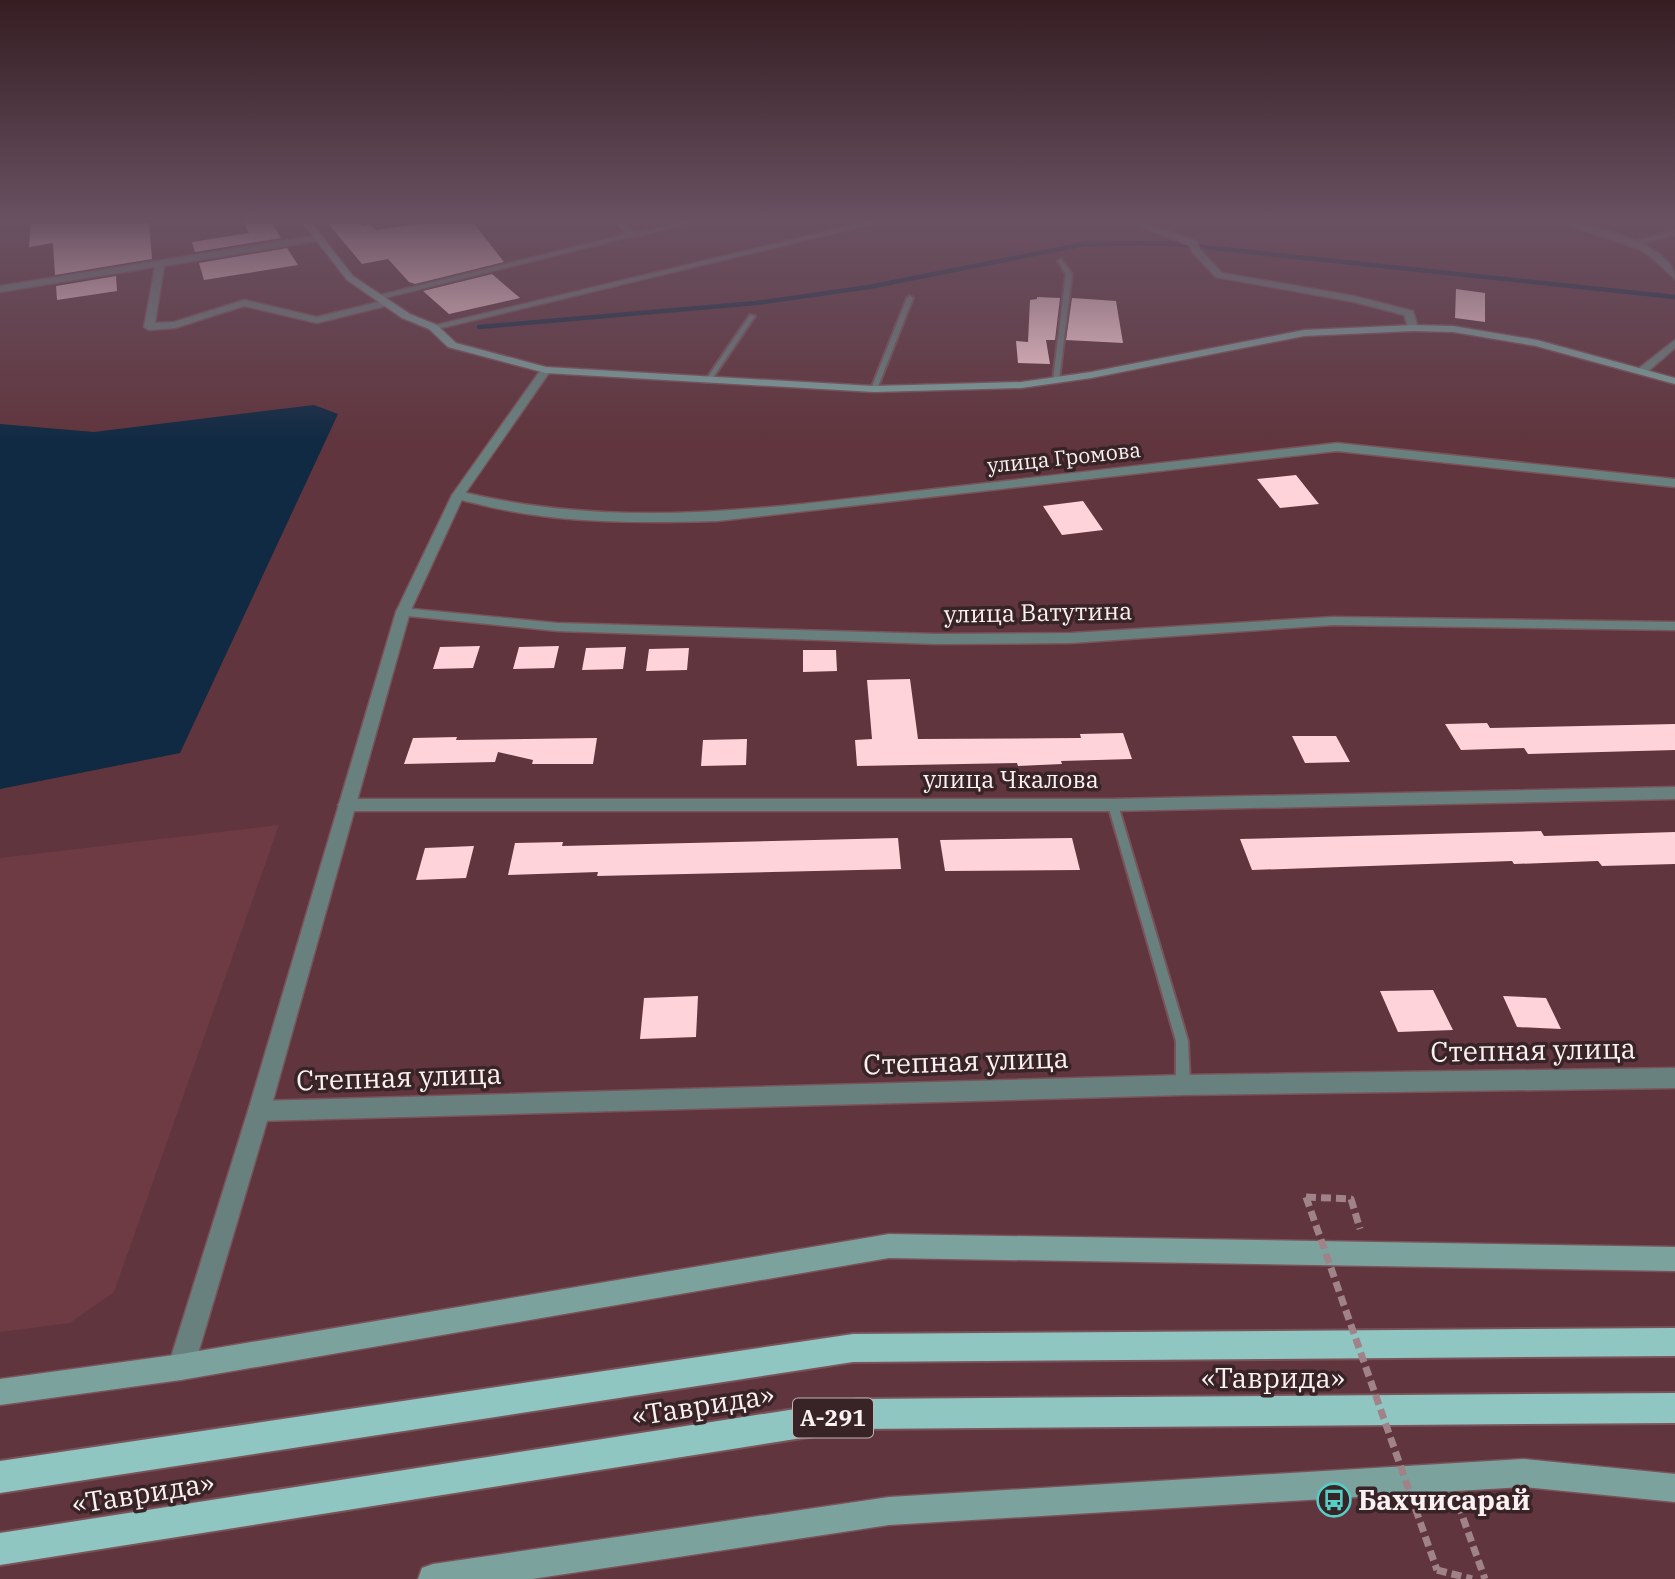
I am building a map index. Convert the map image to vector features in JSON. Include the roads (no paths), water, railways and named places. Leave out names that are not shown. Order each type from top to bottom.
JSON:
[{"type":"highway","name":"«Таврида»","points":[[0,1477],[853,1348],[1675,1342]]},
{"type":"highway","name":"«Таврида»","points":[[0,1549],[859,1414],[1675,1408]]},
{"type":"main road","points":[[374,295],[406,316],[433,327],[452,345],[546,370],[708,381],[874,389],[1021,385],[1304,332],[1413,328],[1453,329],[1537,344],[1675,381]]},
{"type":"main road","points":[[0,1392],[181,1367],[889,1246],[1675,1259]]},
{"type":"main road","points":[[433,1579],[889,1511],[1522,1473],[1675,1488]]},
{"type":"street","points":[[155,295],[149,327],[175,324],[244,303],[317,320],[403,295]]},
{"type":"street","points":[[433,327],[570,295]]},
{"type":"street","points":[[1330,295],[1409,313],[1413,328]]},
{"type":"street","points":[[1642,372],[1675,343]]},
{"type":"street","points":[[181,1367],[259,1111],[403,612],[458,495],[546,370]]},
{"type":"street","name":"улица Громова","points":[[458,495],[495,506],[552,513],[632,519],[717,517],[1337,447],[1675,483]]},
{"type":"street","name":"улица Ватутина","points":[[403,612],[557,627],[936,639],[1071,638],[1333,621],[1675,626]]},
{"type":"street","name":"улица Чкалова","points":[[347,805],[1112,805],[1675,793]]},
{"type":"street","name":"Степная улица","points":[[259,1111],[1183,1085],[1675,1078]]},
{"type":"lane","points":[[1056,380],[1066,295]]},
{"type":"lane","points":[[874,389],[910,299]]},
{"type":"lane","points":[[708,381],[752,316]]},
{"type":"lane","points":[[1112,805],[1182,1041],[1183,1085]]},
{"type":"water","points":[[314,405],[338,414],[180,753],[0,789],[0,424],[94,432]]},
{"type":"waterway","points":[[479,327],[756,303],[815,295]]},
{"type":"waterway","points":[[1653,295],[1675,297]]},
{"type":"place","name":"Бахчисарай","points":[[1334,1500]]}]
